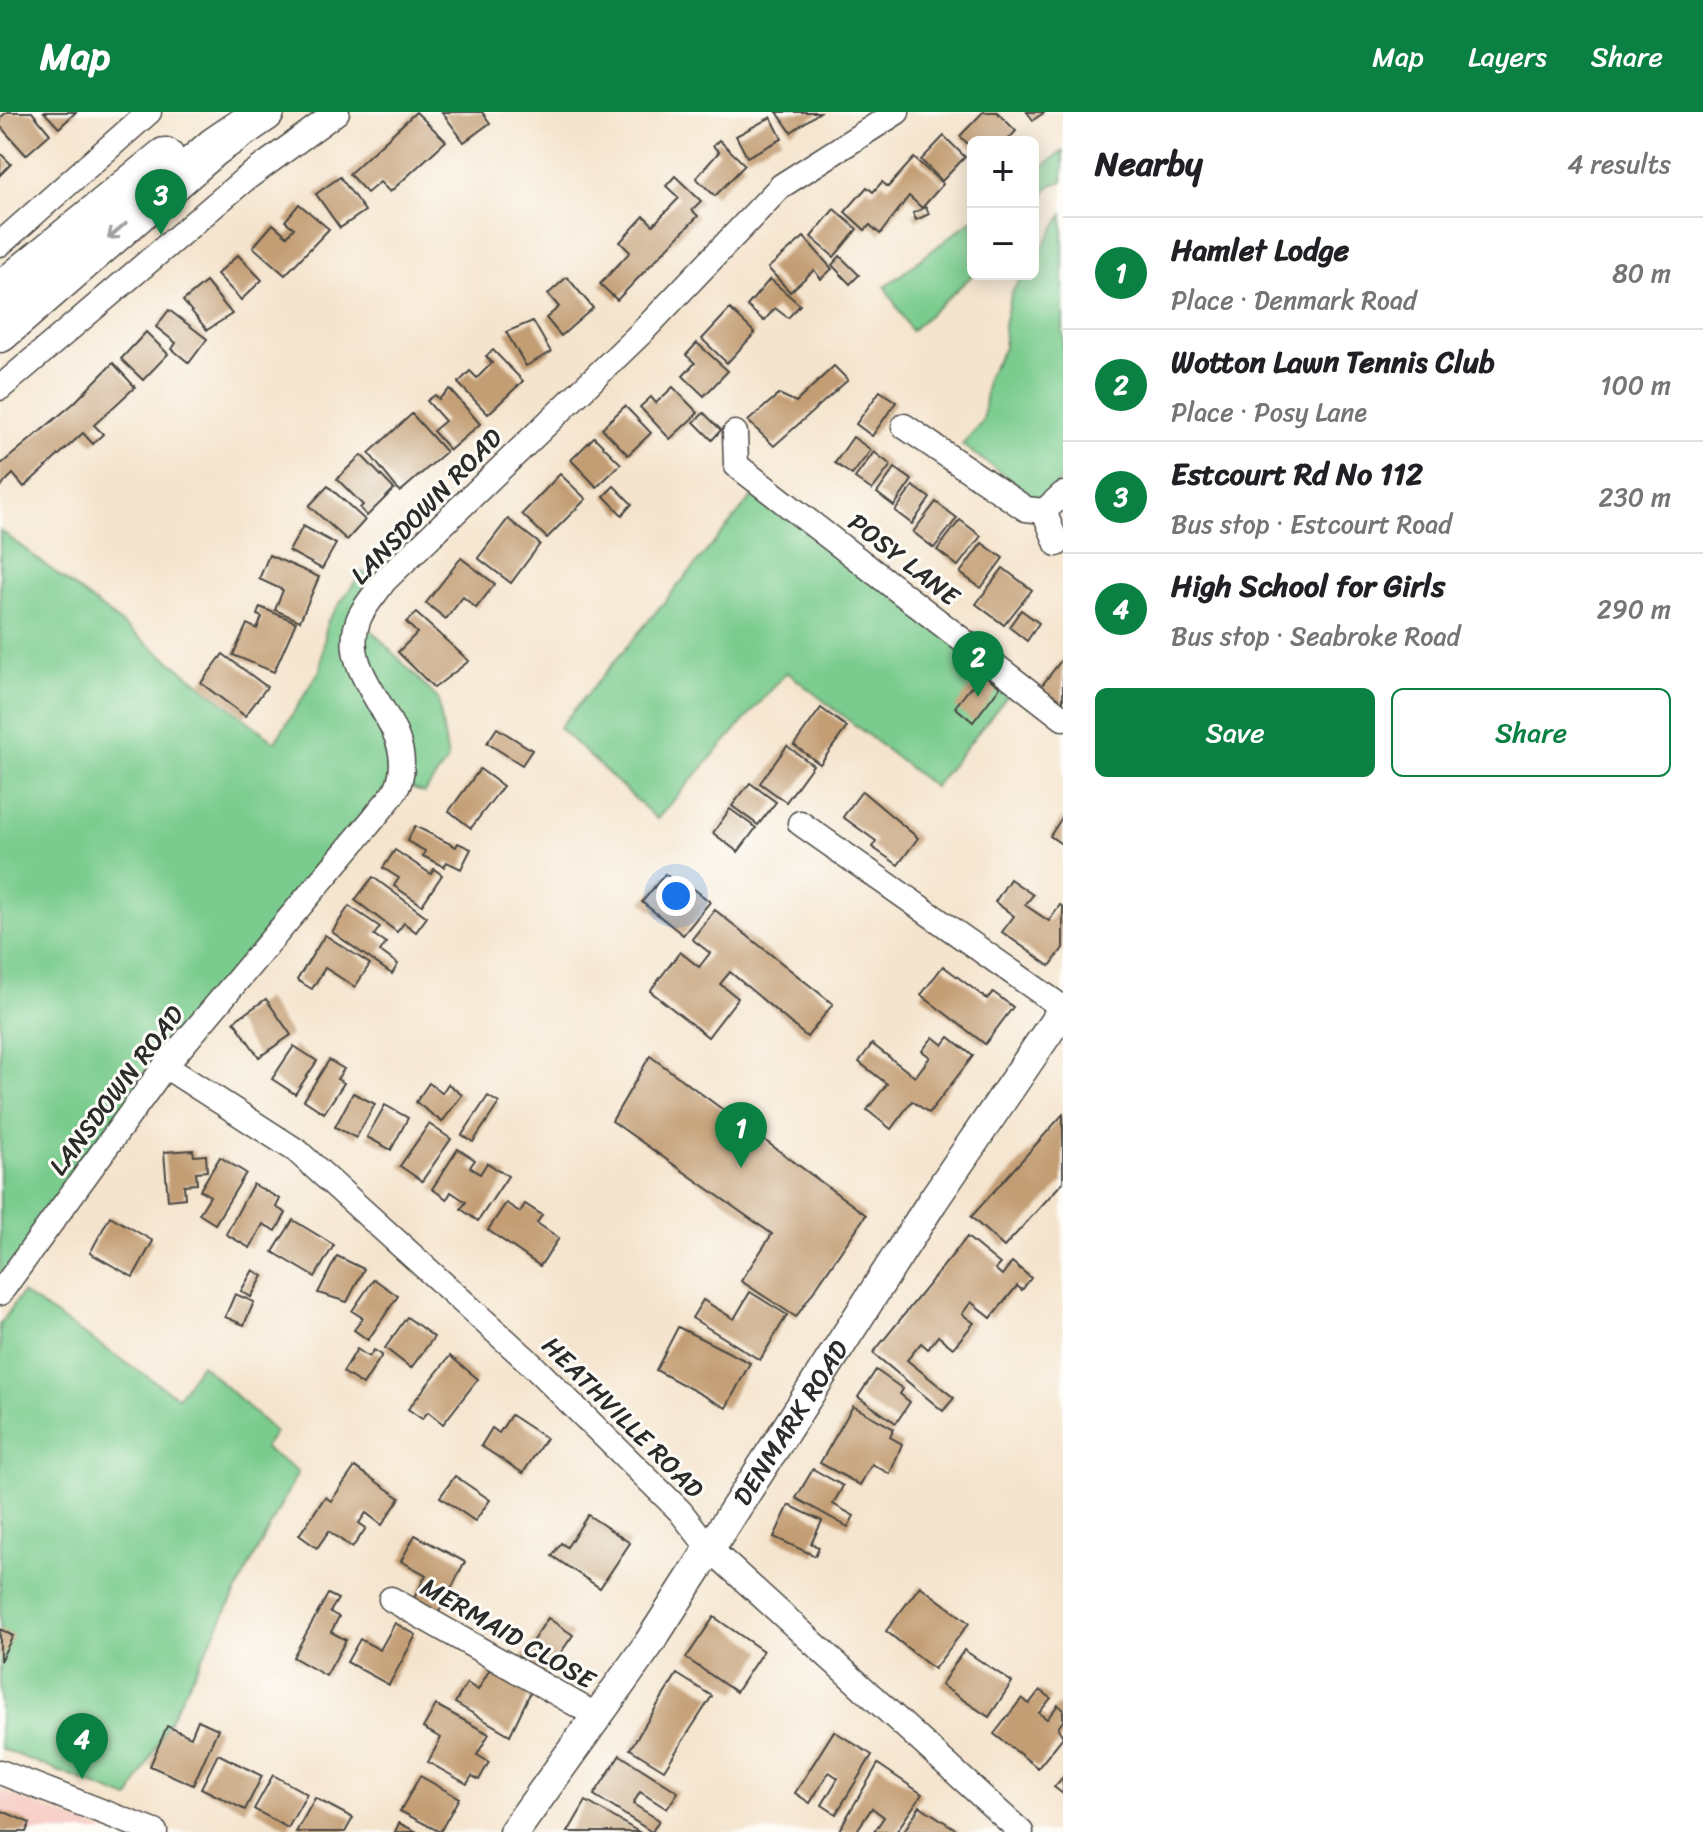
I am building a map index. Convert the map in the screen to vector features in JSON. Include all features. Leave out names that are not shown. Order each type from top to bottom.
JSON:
[{"type":"main road","points":[[0,292],[222,112]]},
{"type":"main road","points":[[0,333],[214,147],[265,112]]},
{"type":"street","points":[[0,244],[149,112]]},
{"type":"street","points":[[0,388],[244,180],[337,112]]},
{"type":"street","name":"LANSDOWN ROAD","points":[[0,1293],[165,1066],[364,830],[399,783],[400,743],[389,715],[366,686],[356,650],[359,618],[384,581],[641,333],[781,186],[897,112]]},
{"type":"street","points":[[904,426],[1026,509],[1044,511],[1063,494]]},
{"type":"street","name":"POSY LANE","points":[[735,433],[736,465],[1063,718]]},
{"type":"street","points":[[1044,511],[1057,544]]},
{"type":"street","points":[[800,823],[1063,1009]]},
{"type":"street","name":"DENMARK ROAD","points":[[514,1832],[648,1645],[932,1202],[1063,1009]]},
{"type":"street","name":"HEATHVILLE ROAD","points":[[165,1066],[297,1151],[527,1360],[680,1511],[709,1548],[1021,1832]]},
{"type":"street","name":"MERMAID CLOSE","points":[[391,1599],[597,1716]]},
{"type":"street","points":[[0,1772],[155,1832]]},
{"type":"shaded area","points":[[0,1791],[106,1832],[0,1832]]},
{"type":"green space","points":[[1063,151],[1063,181],[1051,185],[1039,200],[1039,169]]},
{"type":"green space","points":[[1063,214],[1063,477],[1051,493],[1035,497],[962,445],[983,421],[987,378],[1004,348],[1004,324],[1012,291],[1020,280],[1039,280],[1039,253]]},
{"type":"green space","points":[[967,224],[967,280],[911,331],[885,287]]},
{"type":"green space","points":[[762,485],[1018,683],[934,787],[787,672],[657,819],[559,728]]},
{"type":"green space","points":[[0,530],[275,742],[320,670],[327,622],[362,572],[384,581],[359,618],[438,699],[448,760],[424,793],[398,783],[0,1281]]},
{"type":"green space","points":[[22,1293],[178,1397],[201,1364],[275,1432],[264,1448],[298,1472],[129,1799],[0,1748],[0,1325]]},
{"type":"building","points":[[7,112],[32,112],[50,134],[26,155],[0,126],[0,118]]},
{"type":"building","points":[[44,112],[76,112],[59,128]]},
{"type":"building","points":[[416,112],[446,141],[390,192],[380,182],[367,193],[349,174]]},
{"type":"building","points":[[442,112],[482,112],[490,123],[464,142]]},
{"type":"building","points":[[777,112],[820,112],[791,132]]},
{"type":"building","points":[[983,112],[997,112],[1016,131],[1011,136],[967,136],[967,143],[960,136]]},
{"type":"building","points":[[1027,112],[1045,112],[1033,120]]},
{"type":"building","points":[[771,117],[782,139],[747,157],[736,136]]},
{"type":"building","points":[[944,136],[965,157],[942,181],[921,160]]},
{"type":"building","points":[[719,140],[745,165],[715,196],[696,178],[719,152],[713,146]]},
{"type":"building","points":[[0,153],[11,164],[0,175]]},
{"type":"building","points":[[914,158],[943,184],[922,208],[909,196],[880,234],[870,225],[865,230],[845,212],[867,187],[873,192],[882,182],[888,187]]},
{"type":"building","points":[[675,176],[701,201],[692,210],[698,216],[617,300],[600,284],[630,252],[620,242],[644,216],[653,225],[679,198],[666,186]]},
{"type":"building","points":[[340,177],[365,211],[340,228],[316,194]]},
{"type":"building","points":[[299,204],[329,229],[285,275],[253,247],[273,224],[287,236],[294,228],[285,221]]},
{"type":"building","points":[[926,207],[929,214],[916,220],[913,213]]},
{"type":"building","points":[[834,209],[857,229],[834,257],[811,237]]},
{"type":"building","points":[[804,237],[832,269],[821,279],[814,270],[790,292],[768,268]]},
{"type":"building","points":[[238,255],[262,280],[241,300],[217,274]]},
{"type":"building","points":[[840,256],[859,275],[850,284],[832,265]]},
{"type":"building","points":[[567,277],[593,308],[561,336],[546,318],[559,307],[548,294]]},
{"type":"building","points":[[770,279],[800,305],[788,318],[775,308],[764,321],[747,306]]},
{"type":"building","points":[[206,282],[232,314],[207,330],[183,301]]},
{"type":"building","points":[[730,309],[755,333],[727,363],[702,339]]},
{"type":"building","points":[[169,310],[207,339],[189,363],[172,349],[176,343],[156,327]]},
{"type":"building","points":[[533,321],[551,352],[526,366],[506,332]]},
{"type":"building","points":[[146,332],[168,354],[143,380],[121,359]]},
{"type":"building","points":[[697,343],[728,371],[704,396],[683,376],[695,363],[686,355]]},
{"type":"building","points":[[493,350],[523,381],[488,414],[458,383],[470,371],[477,378],[492,363],[486,356]]},
{"type":"building","points":[[113,363],[135,387],[94,425],[103,434],[93,444],[83,433],[24,487],[13,474],[0,487],[0,465],[74,403]]},
{"type":"building","points":[[834,366],[848,380],[774,446],[748,421],[779,394],[796,402]]},
{"type":"building","points":[[673,387],[698,413],[670,439],[640,407],[651,397],[656,403]]},
{"type":"building","points":[[450,389],[480,424],[450,450],[433,431],[445,421],[427,401],[435,395],[439,399]]},
{"type":"building","points":[[880,391],[896,402],[872,436],[856,424]]},
{"type":"building","points":[[625,406],[651,433],[628,455],[602,428]]},
{"type":"building","points":[[704,413],[721,430],[712,440],[694,422]]},
{"type":"building","points":[[412,414],[446,452],[400,492],[369,453]]},
{"type":"building","points":[[594,437],[621,464],[597,487],[571,460]]},
{"type":"building","points":[[853,437],[871,450],[852,475],[835,463]]},
{"type":"building","points":[[874,452],[891,465],[872,490],[855,478]]},
{"type":"building","points":[[361,455],[394,489],[367,516],[360,508],[363,505],[337,479]]},
{"type":"building","points":[[895,468],[912,480],[894,506],[877,493]]},
{"type":"building","points":[[560,474],[586,499],[547,538],[522,514]]},
{"type":"building","points":[[328,486],[365,520],[347,540],[309,506]]},
{"type":"building","points":[[614,486],[632,504],[622,515],[604,496]]},
{"type":"building","points":[[913,486],[930,498],[912,524],[895,511]]},
{"type":"building","points":[[936,502],[957,518],[934,548],[913,532]]},
{"type":"building","points":[[508,519],[540,544],[511,583],[478,558]]},
{"type":"building","points":[[960,520],[981,536],[958,566],[937,550]]},
{"type":"building","points":[[303,526],[336,544],[322,569],[289,551]]},
{"type":"building","points":[[982,543],[1003,558],[981,588],[960,573]]},
{"type":"building","points":[[269,555],[319,577],[300,621],[275,610],[283,590],[259,579]]},
{"type":"building","points":[[461,558],[495,584],[476,608],[463,597],[446,619],[426,603]]},
{"type":"building","points":[[1003,568],[1032,590],[1004,625],[976,604]]},
{"type":"building","points":[[260,607],[296,622],[274,672],[233,655],[247,624],[257,629],[262,617],[257,615]]},
{"type":"building","points":[[1021,610],[1039,623],[1027,641],[1009,627]]},
{"type":"building","points":[[416,613],[469,661],[434,688],[398,652],[417,633],[406,622]]},
{"type":"building","points":[[223,654],[267,687],[245,716],[201,683]]},
{"type":"building","points":[[1063,658],[1063,713],[1036,693]]},
{"type":"building","points":[[982,673],[1000,687],[973,722],[955,707]]},
{"type":"building","points":[[821,708],[847,727],[820,764],[794,745]]},
{"type":"building","points":[[497,728],[532,750],[522,765],[487,743]]},
{"type":"building","points":[[787,746],[813,765],[786,802],[760,783]]},
{"type":"building","points":[[480,769],[503,786],[471,828],[449,811]]},
{"type":"building","points":[[750,783],[776,802],[758,825],[732,806]]},
{"type":"building","points":[[862,791],[918,838],[898,865],[872,847],[876,841],[843,817]]},
{"type":"building","points":[[730,809],[756,828],[738,852],[713,833]]},
{"type":"building","points":[[1063,816],[1063,845],[1050,836]]},
{"type":"building","points":[[415,826],[456,847],[458,843],[471,849],[461,869],[447,862],[444,867],[423,856],[425,851],[407,841]]},
{"type":"building","points":[[395,850],[431,874],[434,869],[442,875],[422,905],[394,886],[399,878],[383,868]]},
{"type":"building","points":[[665,874],[691,894],[694,889],[710,902],[683,935],[642,902]]},
{"type":"building","points":[[373,877],[427,917],[416,932],[404,923],[397,932],[355,900]]},
{"type":"building","points":[[1010,879],[1033,895],[1025,905],[1049,921],[1060,905],[1063,907],[1063,948],[1050,966],[1002,932],[1014,916],[995,902]]},
{"type":"building","points":[[349,906],[380,927],[374,935],[386,943],[380,951],[398,964],[392,974],[332,932]]},
{"type":"building","points":[[715,910],[833,1004],[807,1037],[730,972],[720,984],[738,998],[708,1037],[650,991],[680,952],[699,967],[710,953],[692,939]]},
{"type":"building","points":[[325,935],[370,964],[355,987],[325,968],[312,989],[297,980]]},
{"type":"building","points":[[943,966],[987,999],[993,992],[1013,1007],[985,1044],[921,995]]},
{"type":"building","points":[[266,999],[291,1035],[259,1057],[234,1021]]},
{"type":"building","points":[[933,1037],[943,1045],[949,1037],[973,1056],[929,1113],[912,1101],[891,1129],[867,1110],[887,1084],[859,1062],[872,1044],[915,1077],[930,1057],[922,1051]]},
{"type":"building","points":[[294,1046],[317,1061],[295,1094],[272,1079]]},
{"type":"building","points":[[650,1056],[866,1215],[796,1317],[741,1281],[772,1234],[612,1121]]},
{"type":"building","points":[[329,1060],[344,1069],[337,1079],[344,1083],[324,1113],[304,1100]]},
{"type":"building","points":[[429,1083],[442,1093],[448,1084],[462,1095],[442,1122],[416,1102]]},
{"type":"building","points":[[353,1093],[375,1104],[356,1138],[335,1127]]},
{"type":"building","points":[[488,1096],[499,1103],[473,1142],[462,1135]]},
{"type":"building","points":[[385,1105],[408,1118],[391,1150],[367,1137]]},
{"type":"building","points":[[1063,1114],[1063,1182],[1004,1247],[971,1217]]},
{"type":"building","points":[[429,1124],[451,1139],[422,1181],[400,1166]]},
{"type":"building","points":[[458,1149],[475,1160],[470,1167],[480,1174],[487,1163],[508,1176],[478,1221],[461,1209],[466,1202],[451,1192],[447,1199],[432,1189]]},
{"type":"building","points":[[193,1150],[194,1156],[206,1155],[207,1171],[196,1172],[197,1184],[184,1185],[185,1198],[168,1200],[164,1152]]},
{"type":"building","points":[[220,1157],[246,1173],[215,1224],[199,1214],[210,1196],[200,1190]]},
{"type":"building","points":[[253,1184],[280,1199],[276,1207],[286,1213],[276,1231],[263,1224],[250,1248],[226,1234]]},
{"type":"building","points":[[506,1203],[520,1212],[525,1204],[542,1215],[537,1223],[559,1238],[540,1266],[488,1230]]},
{"type":"building","points":[[110,1216],[153,1241],[133,1277],[90,1253]]},
{"type":"building","points":[[293,1220],[334,1245],[315,1277],[273,1252]]},
{"type":"building","points":[[967,1237],[1000,1264],[995,1269],[1002,1275],[1012,1262],[1031,1278],[1022,1290],[1017,1286],[991,1318],[971,1302],[962,1314],[974,1323],[953,1348],[938,1336],[928,1349],[921,1343],[907,1360],[954,1398],[943,1411],[873,1353]]},
{"type":"building","points":[[337,1256],[364,1269],[347,1302],[318,1293]]},
{"type":"building","points":[[253,1270],[263,1276],[251,1297],[241,1291]]},
{"type":"building","points":[[374,1279],[398,1296],[368,1340],[354,1330],[363,1318],[352,1311]]},
{"type":"building","points":[[750,1292],[787,1315],[760,1360],[692,1318],[703,1300],[734,1319]]},
{"type":"building","points":[[235,1294],[254,1302],[244,1325],[225,1317]]},
{"type":"building","points":[[407,1317],[434,1337],[411,1368],[385,1348]]},
{"type":"building","points":[[678,1327],[750,1363],[726,1408],[656,1370]]},
{"type":"building","points":[[357,1349],[369,1357],[374,1350],[382,1355],[363,1385],[343,1372]]},
{"type":"building","points":[[450,1356],[478,1379],[443,1424],[428,1412],[422,1419],[408,1409]]},
{"type":"building","points":[[876,1370],[903,1389],[900,1394],[910,1402],[896,1423],[858,1397]]},
{"type":"building","points":[[853,1406],[894,1429],[890,1437],[902,1444],[890,1474],[872,1464],[860,1485],[820,1463]]},
{"type":"building","points":[[511,1415],[546,1438],[523,1473],[481,1446],[492,1428],[499,1433]]},
{"type":"building","points":[[355,1467],[400,1498],[382,1525],[366,1513],[359,1523],[366,1528],[352,1548],[329,1531],[317,1548],[299,1535],[325,1497],[331,1501]]},
{"type":"building","points":[[813,1469],[843,1486],[833,1504],[854,1516],[848,1527],[796,1498]]},
{"type":"building","points":[[455,1476],[490,1500],[475,1521],[440,1497]]},
{"type":"building","points":[[789,1505],[822,1521],[811,1544],[819,1547],[815,1556],[774,1537]]},
{"type":"building","points":[[588,1515],[630,1543],[600,1588],[552,1556],[561,1543],[567,1547]]},
{"type":"building","points":[[415,1535],[465,1562],[439,1612],[414,1598],[426,1575],[401,1561]]},
{"type":"building","points":[[920,1586],[969,1623],[934,1669],[886,1631]]},
{"type":"building","points":[[328,1594],[338,1599],[330,1612],[339,1617],[331,1632],[346,1640],[326,1676],[293,1657]]},
{"type":"building","points":[[714,1617],[763,1651],[736,1692],[686,1658]]},
{"type":"building","points":[[548,1618],[573,1635],[543,1678],[519,1661]]},
{"type":"building","points":[[395,1623],[416,1635],[389,1685],[347,1662],[360,1639],[380,1650]]},
{"type":"building","points":[[0,1629],[13,1636],[0,1661]]},
{"type":"building","points":[[964,1650],[1012,1682],[989,1717],[941,1685]]},
{"type":"building","points":[[495,1660],[535,1683],[510,1735],[455,1703],[467,1683],[478,1690]]},
{"type":"building","points":[[677,1674],[712,1696],[664,1770],[630,1749]]},
{"type":"building","points":[[1040,1690],[1051,1698],[1039,1713],[1047,1719],[1058,1705],[1063,1709],[1063,1721],[1058,1728],[1063,1737],[1038,1768],[994,1734],[1022,1698],[1029,1704]]},
{"type":"building","points":[[436,1705],[489,1734],[477,1755],[489,1762],[479,1780],[472,1776],[467,1784],[428,1762],[441,1738],[423,1728]]},
{"type":"building","points":[[198,1720],[218,1729],[193,1785],[150,1766],[167,1726],[191,1737]]},
{"type":"building","points":[[834,1731],[872,1755],[836,1814],[822,1805],[838,1778],[829,1772],[810,1803],[795,1793]]},
{"type":"building","points":[[218,1754],[262,1776],[245,1810],[201,1788]]},
{"type":"building","points":[[620,1755],[678,1792],[667,1809],[640,1792],[633,1804],[659,1820],[652,1832],[594,1795]]},
{"type":"building","points":[[878,1764],[922,1794],[896,1832],[874,1832],[884,1817],[872,1808],[856,1832],[838,1832]]},
{"type":"building","points":[[273,1775],[307,1794],[288,1828],[254,1809]]},
{"type":"building","points":[[420,1776],[459,1798],[440,1832],[400,1811]]},
{"type":"building","points":[[1063,1777],[1063,1794],[1054,1787]]},
{"type":"building","points":[[315,1798],[353,1818],[345,1832],[296,1832]]},
{"type":"building","points":[[586,1801],[639,1832],[568,1832]]},
{"type":"building","points":[[920,1806],[960,1832],[904,1831]]},
{"type":"building","points":[[0,1810],[30,1823],[26,1832],[0,1832]]},
{"type":"building","points":[[399,1823],[417,1832],[395,1832]]},
{"type":"place","name":"Estcourt Rd No 112","points":[[161,235]]},
{"type":"place","name":"Wotton Lawn Tennis Club","points":[[978,697]]},
{"type":"place","name":"Hamlet Lodge","points":[[741,1168]]},
{"type":"place","name":"High School for Girls","points":[[82,1779]]}]
